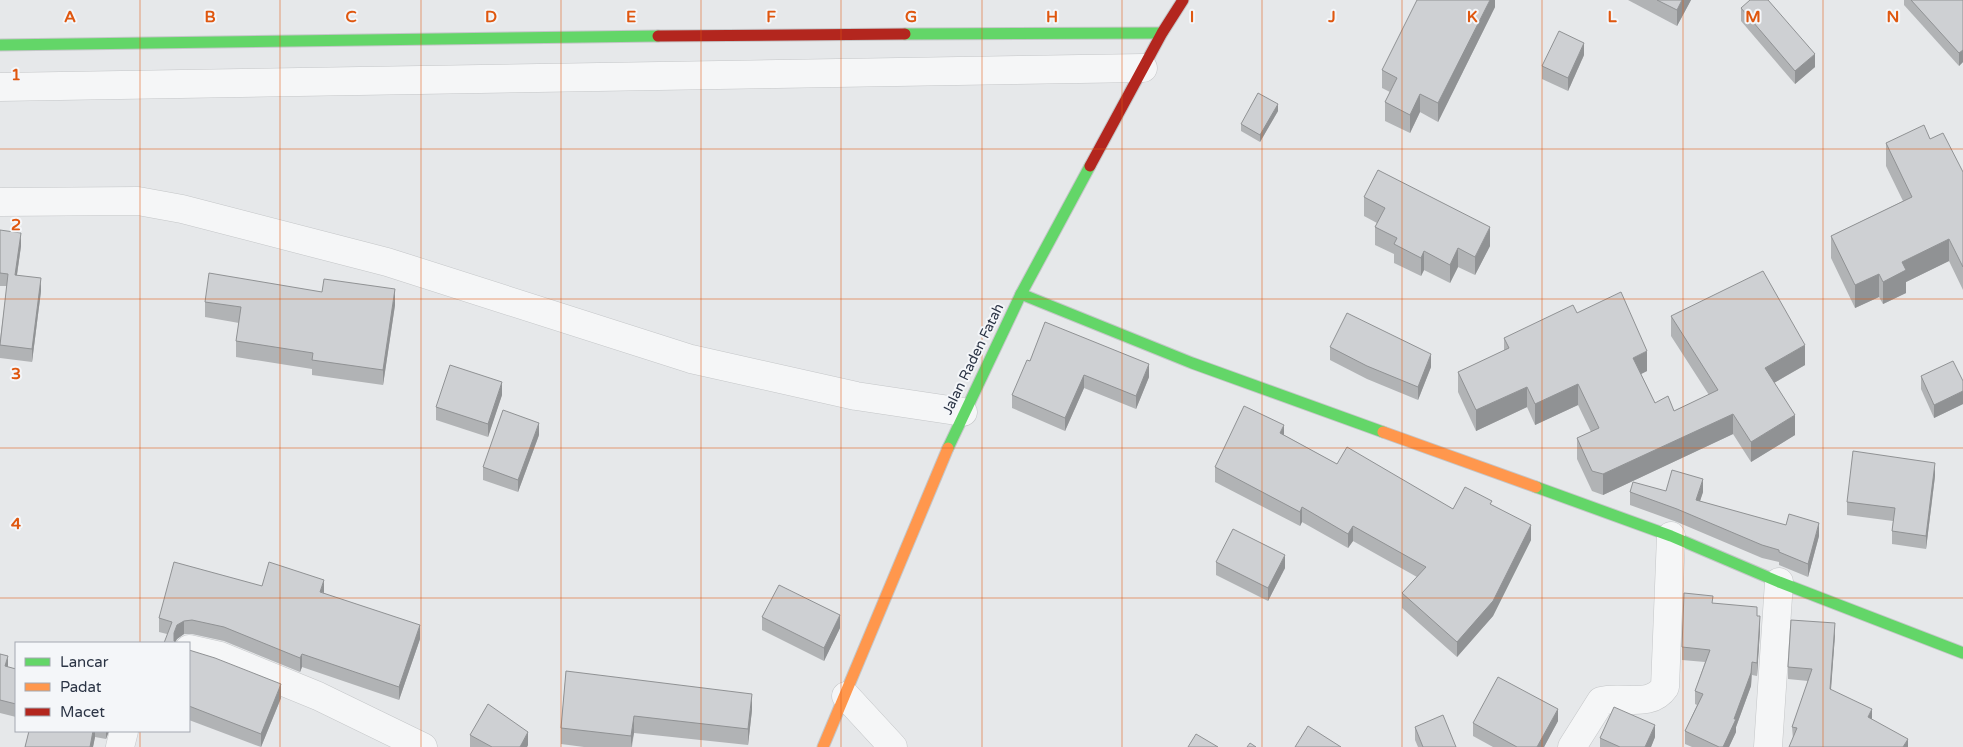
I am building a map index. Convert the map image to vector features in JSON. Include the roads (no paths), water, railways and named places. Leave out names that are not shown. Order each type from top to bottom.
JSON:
[{"type":"main road","name":"Jalan Raden Fatah","points":[[823,747],[846,696],[878,612],[962,412],[1021,294],[1162,33],[1184,0]]},
{"type":"main road","points":[[0,45],[715,35],[1162,33]]},
{"type":"main road","points":[[1021,294],[1192,363],[1671,536],[1779,582],[1963,653]]},
{"type":"street","points":[[967,71],[969,34]]},
{"type":"street","points":[[0,87],[1143,68]]},
{"type":"street","points":[[0,202],[130,200],[182,209],[387,262],[691,359],[856,396],[962,412]]},
{"type":"street","points":[[1572,747],[1601,701],[1610,699],[1650,700],[1659,696],[1665,687],[1671,536]]},
{"type":"street","points":[[1768,747],[1779,582]]},
{"type":"street","points":[[190,649],[220,656],[318,696],[423,747]]},
{"type":"street","points":[[846,696],[893,747]]},
{"type":"street","points":[[120,747],[124,732]]}]
